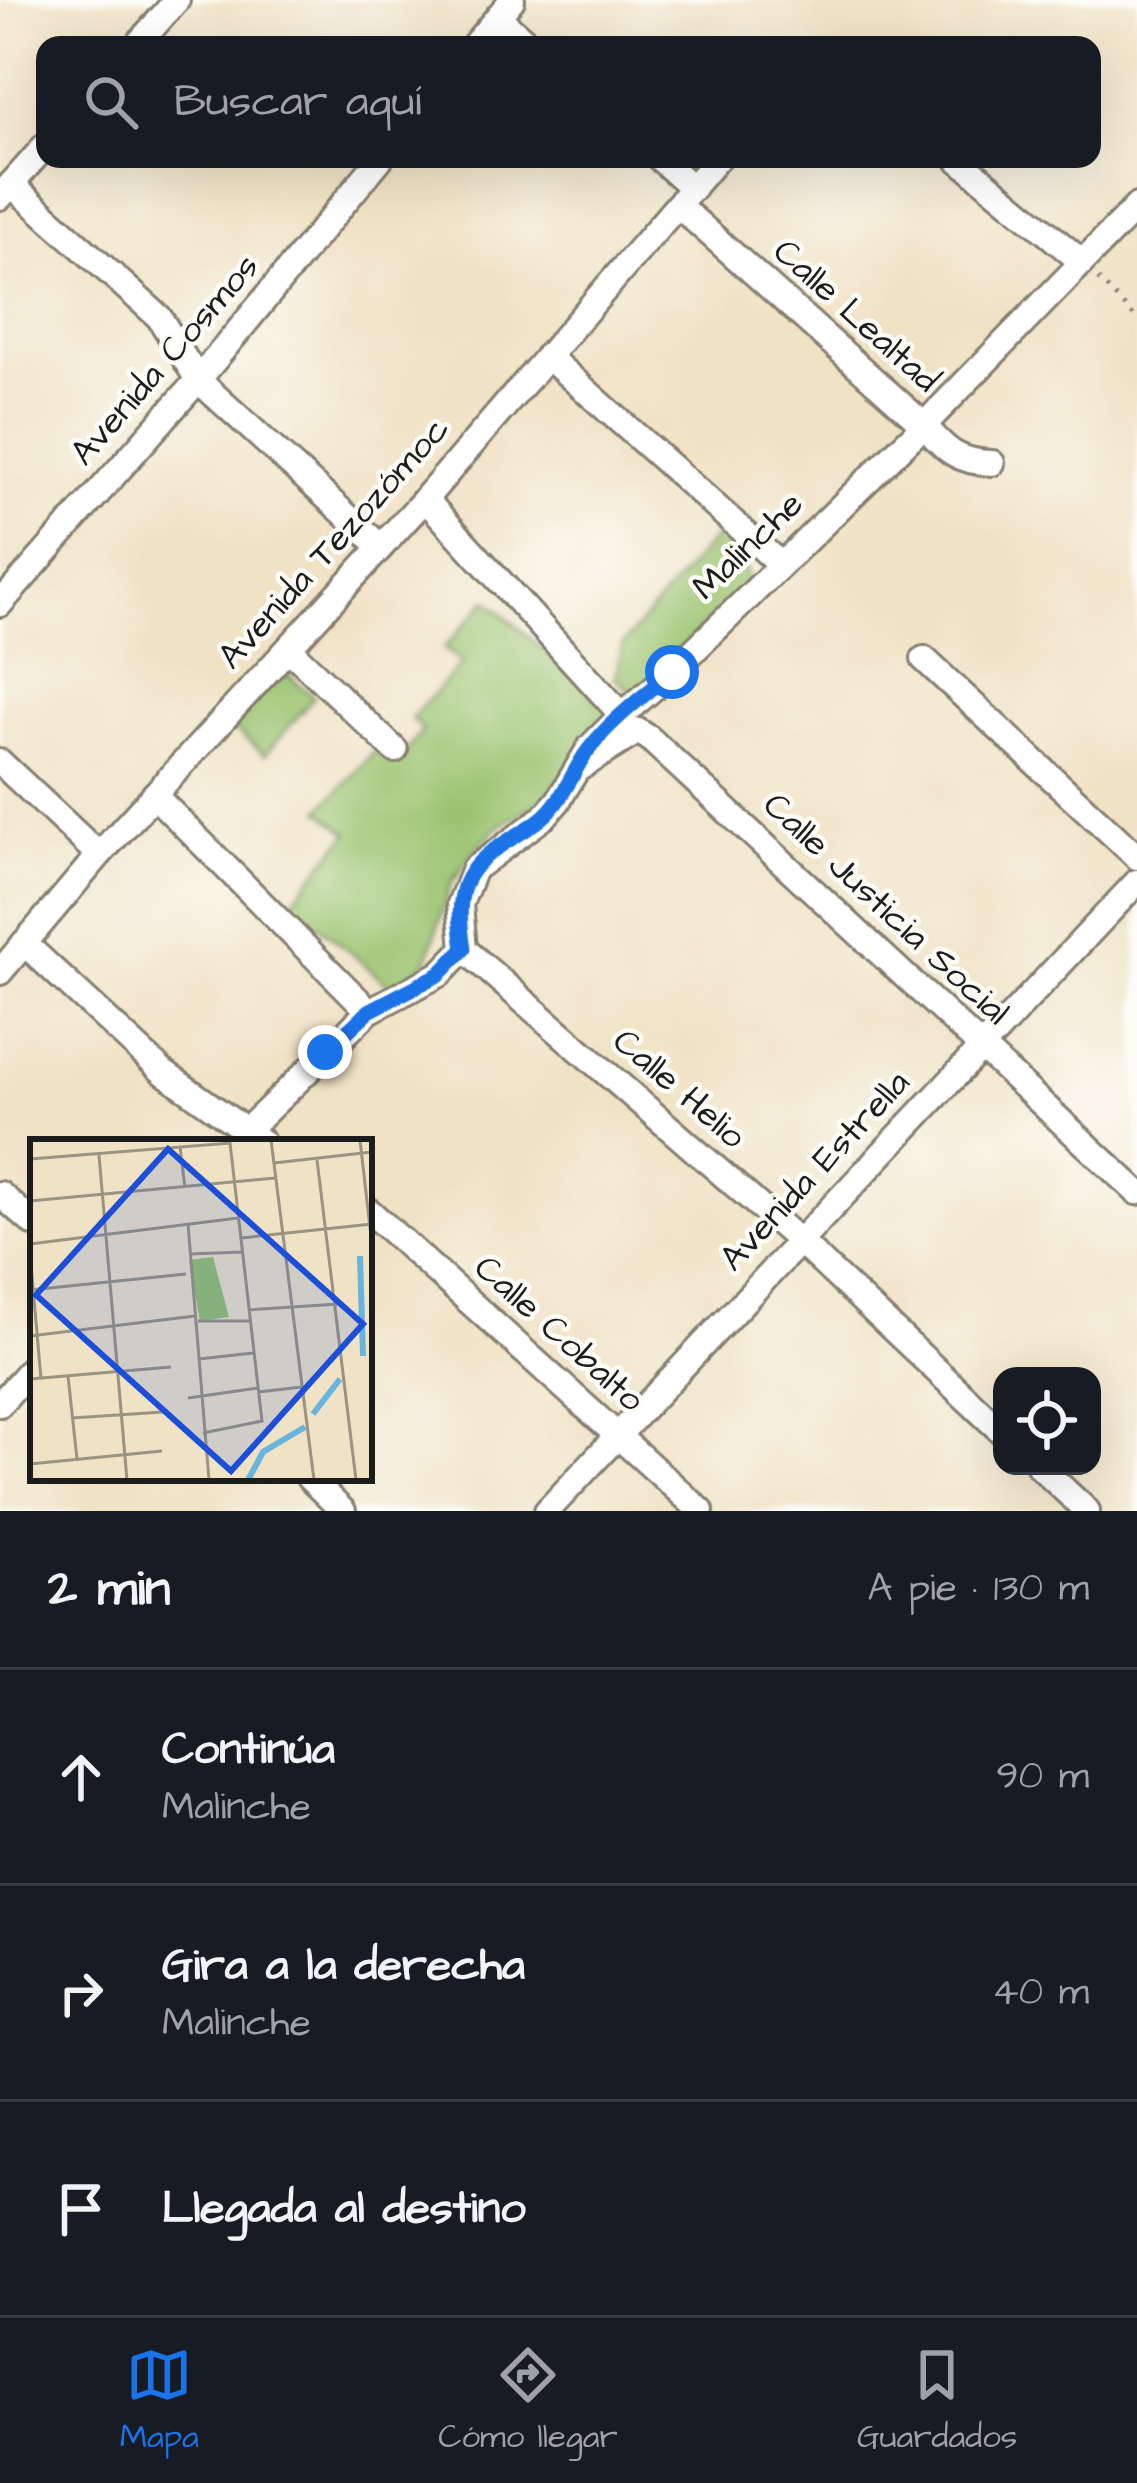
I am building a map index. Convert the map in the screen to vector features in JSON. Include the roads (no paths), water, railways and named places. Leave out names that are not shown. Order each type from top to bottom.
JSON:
[{"type":"street","points":[[145,36],[177,0]]},
{"type":"street","points":[[482,36],[505,8],[524,36]]},
{"type":"street","points":[[36,156],[6,191],[159,317],[198,380],[381,548]]},
{"type":"street","name":"Avenida Cosmos","points":[[0,604],[198,380],[373,168]]},
{"type":"street","name":"Calle Lealtad","points":[[666,168],[686,197],[925,425],[948,454],[969,462],[992,463]]},
{"type":"street","name":"Avenida Tezozómoc","points":[[0,972],[99,855],[425,499],[710,168]]},
{"type":"street","points":[[969,168],[1082,262]]},
{"type":"street","name":"Malinche","points":[[464,949],[460,904],[474,869],[544,817],[590,747],[925,425],[1137,206]]},
{"type":"street","points":[[547,356],[781,565]]},
{"type":"street","points":[[425,499],[622,715]]},
{"type":"street","points":[[289,649],[395,750]]},
{"type":"street","points":[[924,659],[1137,857]]},
{"type":"street","name":"Calle Justicia Social","points":[[576,770],[638,731],[649,738],[1137,1192]]},
{"type":"street","points":[[0,762],[99,855]]},
{"type":"street","points":[[154,795],[369,1011]]},
{"type":"street","name":"Avenida Estrella","points":[[548,1511],[1137,882]]},
{"type":"street","points":[[24,943],[164,1072],[254,1137],[369,1011],[440,974],[464,949]]},
{"type":"street","name":"Calle Helio","points":[[464,949],[798,1240],[993,1424]]},
{"type":"street","points":[[0,1194],[30,1220]]},
{"type":"street","name":"Calle Cobalto","points":[[372,1214],[701,1511]]},
{"type":"street","points":[[0,1404],[30,1369]]},
{"type":"street","points":[[1049,1475],[1087,1511]]},
{"type":"street","points":[[312,1481],[343,1511]]}]
